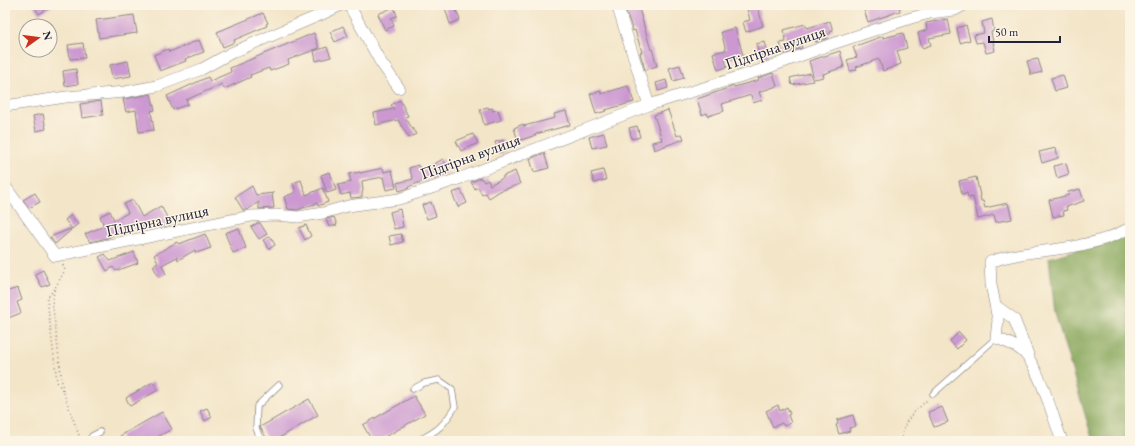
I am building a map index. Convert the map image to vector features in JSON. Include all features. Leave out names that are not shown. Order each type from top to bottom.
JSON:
[{"type":"street","points":[[5,106],[66,97],[125,92],[157,86],[202,69],[231,53],[341,5]]},
{"type":"street","points":[[349,5],[380,61],[400,88]]},
{"type":"street","points":[[617,5],[649,105]]},
{"type":"street","name":"Підгірна вулиця","points":[[58,256],[251,216],[276,215],[298,217],[323,213],[348,206],[399,199],[461,178],[649,105],[764,69],[832,44],[912,18],[930,13],[955,10],[964,5]]},
{"type":"street","points":[[5,188],[55,256],[58,256]]},
{"type":"street","points":[[1030,360],[1021,351],[1009,343],[996,338],[998,320],[991,284],[990,262],[1006,256],[1082,245],[1114,236],[1130,228]]},
{"type":"street","points":[[996,306],[1014,319],[1062,441]]},
{"type":"lane","points":[[933,394],[996,338]]},
{"type":"lane","points":[[414,389],[424,383],[439,380],[452,389],[455,407],[445,423],[432,434],[419,441]]},
{"type":"lane","points":[[261,441],[256,428],[257,406],[279,384]]},
{"type":"lane","points":[[89,441],[92,436],[100,432]]},
{"type":"path","points":[[58,256],[66,270],[47,299],[57,382],[63,391]]},
{"type":"path","points":[[55,288],[52,300],[63,391],[81,441]]},
{"type":"path","points":[[902,441],[902,432],[905,422],[933,394]]},
{"type":"green space","points":[[1130,234],[1130,441],[1093,441],[1055,313],[1049,258]]},
{"type":"building","points":[[33,5],[54,5],[39,14]]},
{"type":"building","points":[[454,5],[460,20],[450,24],[445,8]]},
{"type":"building","points":[[638,5],[657,66],[645,70],[640,53],[642,52],[635,30],[633,31],[625,8]]},
{"type":"building","points":[[746,5],[755,5],[756,8],[758,8],[763,26],[746,32],[743,22],[750,20]]},
{"type":"building","points":[[872,5],[899,5],[900,11],[868,22],[863,7]]},
{"type":"building","points":[[394,7],[397,16],[391,18],[394,26],[385,30],[378,14]]},
{"type":"building","points":[[263,13],[268,23],[266,24],[267,26],[234,40],[235,42],[223,47],[217,32]]},
{"type":"building","points":[[134,15],[137,33],[99,38],[96,20]]},
{"type":"building","points":[[948,19],[951,34],[929,38],[931,45],[922,48],[918,33],[927,30],[926,23]]},
{"type":"building","points":[[992,19],[994,31],[991,32],[995,51],[986,53],[983,42],[976,43],[974,35],[984,33],[982,22]]},
{"type":"building","points":[[830,21],[833,31],[827,35],[828,38],[816,42],[815,37],[800,41],[802,48],[783,54],[780,43],[786,42],[784,30],[805,24],[807,28]]},
{"type":"building","points":[[966,25],[970,40],[960,43],[957,28]]},
{"type":"building","points":[[343,26],[348,36],[335,42],[330,32]]},
{"type":"building","points":[[735,28],[743,55],[725,60],[727,67],[718,70],[713,53],[726,50],[721,32]]},
{"type":"building","points":[[314,33],[319,48],[288,60],[289,64],[270,71],[269,68],[250,75],[251,77],[224,89],[222,84],[186,100],[188,104],[173,110],[167,96],[208,77],[210,81],[231,72],[230,68]]},
{"type":"building","points":[[903,33],[907,48],[897,51],[901,64],[883,71],[879,59],[856,67],[857,70],[850,71],[847,60],[857,57],[853,47],[883,36],[883,38]]},
{"type":"building","points":[[199,40],[204,52],[160,71],[154,55],[168,49],[169,52]]},
{"type":"building","points":[[765,42],[769,57],[761,60],[756,44]]},
{"type":"building","points":[[83,43],[85,58],[70,59],[68,45]]},
{"type":"building","points":[[327,47],[331,57],[316,61],[314,51]]},
{"type":"building","points":[[840,51],[844,67],[823,74],[824,77],[814,79],[809,61]]},
{"type":"building","points":[[1038,59],[1042,72],[1031,75],[1027,61]]},
{"type":"building","points":[[128,61],[131,76],[112,79],[110,65]]},
{"type":"building","points":[[680,65],[684,78],[673,81],[669,68]]},
{"type":"building","points":[[76,69],[78,84],[65,86],[63,71]]},
{"type":"building","points":[[773,73],[777,86],[759,92],[762,100],[753,103],[751,95],[722,104],[724,111],[708,116],[707,113],[702,115],[697,99],[734,86],[759,80],[758,78]]},
{"type":"building","points":[[810,73],[813,81],[792,85],[790,78]]},
{"type":"building","points":[[1063,75],[1067,88],[1055,91],[1051,78]]},
{"type":"building","points":[[666,80],[668,88],[658,91],[656,83]]},
{"type":"building","points":[[628,86],[634,102],[596,114],[590,94],[601,91],[601,94]]},
{"type":"building","points":[[151,94],[155,110],[151,111],[154,130],[139,132],[136,110],[126,112],[123,99]]},
{"type":"building","points":[[400,100],[408,116],[405,117],[416,134],[409,138],[398,120],[376,125],[374,113],[394,109],[391,105]]},
{"type":"building","points":[[101,101],[103,115],[82,118],[80,104]]},
{"type":"building","points":[[488,107],[489,109],[492,108],[493,111],[498,110],[501,120],[484,125],[480,109]]},
{"type":"building","points":[[668,110],[677,136],[682,134],[684,139],[654,150],[652,142],[662,140],[654,115]]},
{"type":"building","points":[[566,111],[570,125],[536,134],[518,141],[514,128],[523,124],[524,126],[555,118],[554,114]]},
{"type":"building","points":[[43,114],[46,129],[36,131],[33,116]]},
{"type":"building","points":[[637,126],[640,137],[632,139],[629,128]]},
{"type":"building","points":[[604,133],[607,145],[592,148],[589,137]]},
{"type":"building","points":[[473,134],[478,143],[461,151],[456,141]]},
{"type":"building","points":[[503,140],[506,150],[499,153],[495,142]]},
{"type":"building","points":[[1056,148],[1058,158],[1042,163],[1039,152]]},
{"type":"building","points":[[544,153],[549,168],[534,172],[530,159]]},
{"type":"building","points":[[443,159],[449,172],[434,179],[433,177],[399,191],[397,183],[413,179],[409,168],[418,165],[421,171]]},
{"type":"building","points":[[1066,163],[1069,174],[1057,178],[1054,166]]},
{"type":"building","points":[[383,168],[384,172],[392,170],[396,188],[386,190],[383,177],[362,181],[362,197],[351,198],[350,193],[341,195],[338,185],[351,182],[349,174]]},
{"type":"building","points":[[603,170],[606,180],[594,183],[591,173]]},
{"type":"building","points":[[515,171],[520,184],[500,191],[489,198],[486,193],[482,195],[478,187],[475,189],[471,182],[481,178],[484,182],[488,180],[490,185],[503,178],[503,176]]},
{"type":"building","points":[[330,172],[336,190],[327,193],[321,175]]},
{"type":"building","points":[[976,177],[981,201],[983,201],[985,208],[1008,203],[1012,219],[996,222],[994,215],[978,219],[973,197],[968,198],[967,193],[962,194],[959,181]]},
{"type":"building","points":[[301,180],[306,195],[323,188],[328,202],[318,206],[317,203],[297,210],[288,209],[284,197],[296,192],[293,183]]},
{"type":"building","points":[[252,186],[256,195],[274,193],[272,194],[274,208],[259,209],[259,202],[247,210],[243,210],[235,197]]},
{"type":"building","points":[[1080,189],[1084,201],[1066,207],[1067,210],[1063,211],[1064,215],[1053,217],[1049,200],[1069,195],[1068,192]]},
{"type":"building","points":[[461,190],[467,203],[458,207],[452,193]]},
{"type":"building","points":[[35,193],[40,202],[29,208],[23,200]]},
{"type":"building","points":[[133,200],[142,217],[161,206],[170,223],[158,228],[155,222],[143,228],[142,225],[135,228],[134,225],[107,238],[90,242],[85,234],[104,226],[100,216],[110,211],[114,220],[128,213],[124,204]]},
{"type":"building","points":[[431,202],[436,216],[427,219],[422,205]]},
{"type":"building","points":[[400,209],[403,227],[394,229],[390,212]]},
{"type":"building","points":[[71,215],[78,224],[72,229],[65,220]]},
{"type":"building","points":[[334,217],[337,225],[329,227],[326,219]]},
{"type":"building","points":[[260,223],[267,234],[259,239],[251,227]]},
{"type":"building","points":[[306,225],[311,236],[305,240],[299,228]]},
{"type":"building","points":[[70,229],[71,230],[55,244],[50,237]]},
{"type":"building","points":[[239,229],[246,248],[233,253],[225,233]]},
{"type":"building","points":[[205,234],[211,248],[196,253],[195,250],[178,260],[177,257],[162,265],[166,274],[159,277],[153,266],[158,263],[154,255],[177,242],[179,244]]},
{"type":"building","points":[[401,234],[403,242],[391,245],[389,236]]},
{"type":"building","points":[[270,236],[275,245],[269,249],[263,240]]},
{"type":"building","points":[[134,252],[138,263],[116,271],[113,267],[107,271],[99,257],[105,254],[110,261]]},
{"type":"building","points":[[43,270],[50,284],[42,287],[35,274]]},
{"type":"building","points":[[18,288],[22,300],[17,302],[21,313],[8,318],[5,309],[9,308],[5,297],[5,292]]},
{"type":"building","points":[[959,332],[966,340],[957,349],[950,341]]},
{"type":"building","points":[[153,382],[158,390],[130,406],[126,398]]},
{"type":"building","points":[[414,396],[425,414],[378,441],[372,441],[363,425]]},
{"type":"building","points":[[309,399],[318,415],[274,441],[268,441],[260,427]]},
{"type":"building","points":[[778,405],[780,411],[787,407],[790,414],[788,415],[791,423],[784,426],[782,423],[773,427],[766,411]]},
{"type":"building","points":[[942,407],[948,422],[934,427],[928,412]]},
{"type":"building","points":[[207,408],[212,417],[205,421],[200,411]]},
{"type":"building","points":[[162,412],[172,429],[150,441],[123,441],[120,436]]},
{"type":"building","points":[[853,415],[856,426],[849,428],[850,431],[839,434],[836,425],[838,424],[837,420]]}]
